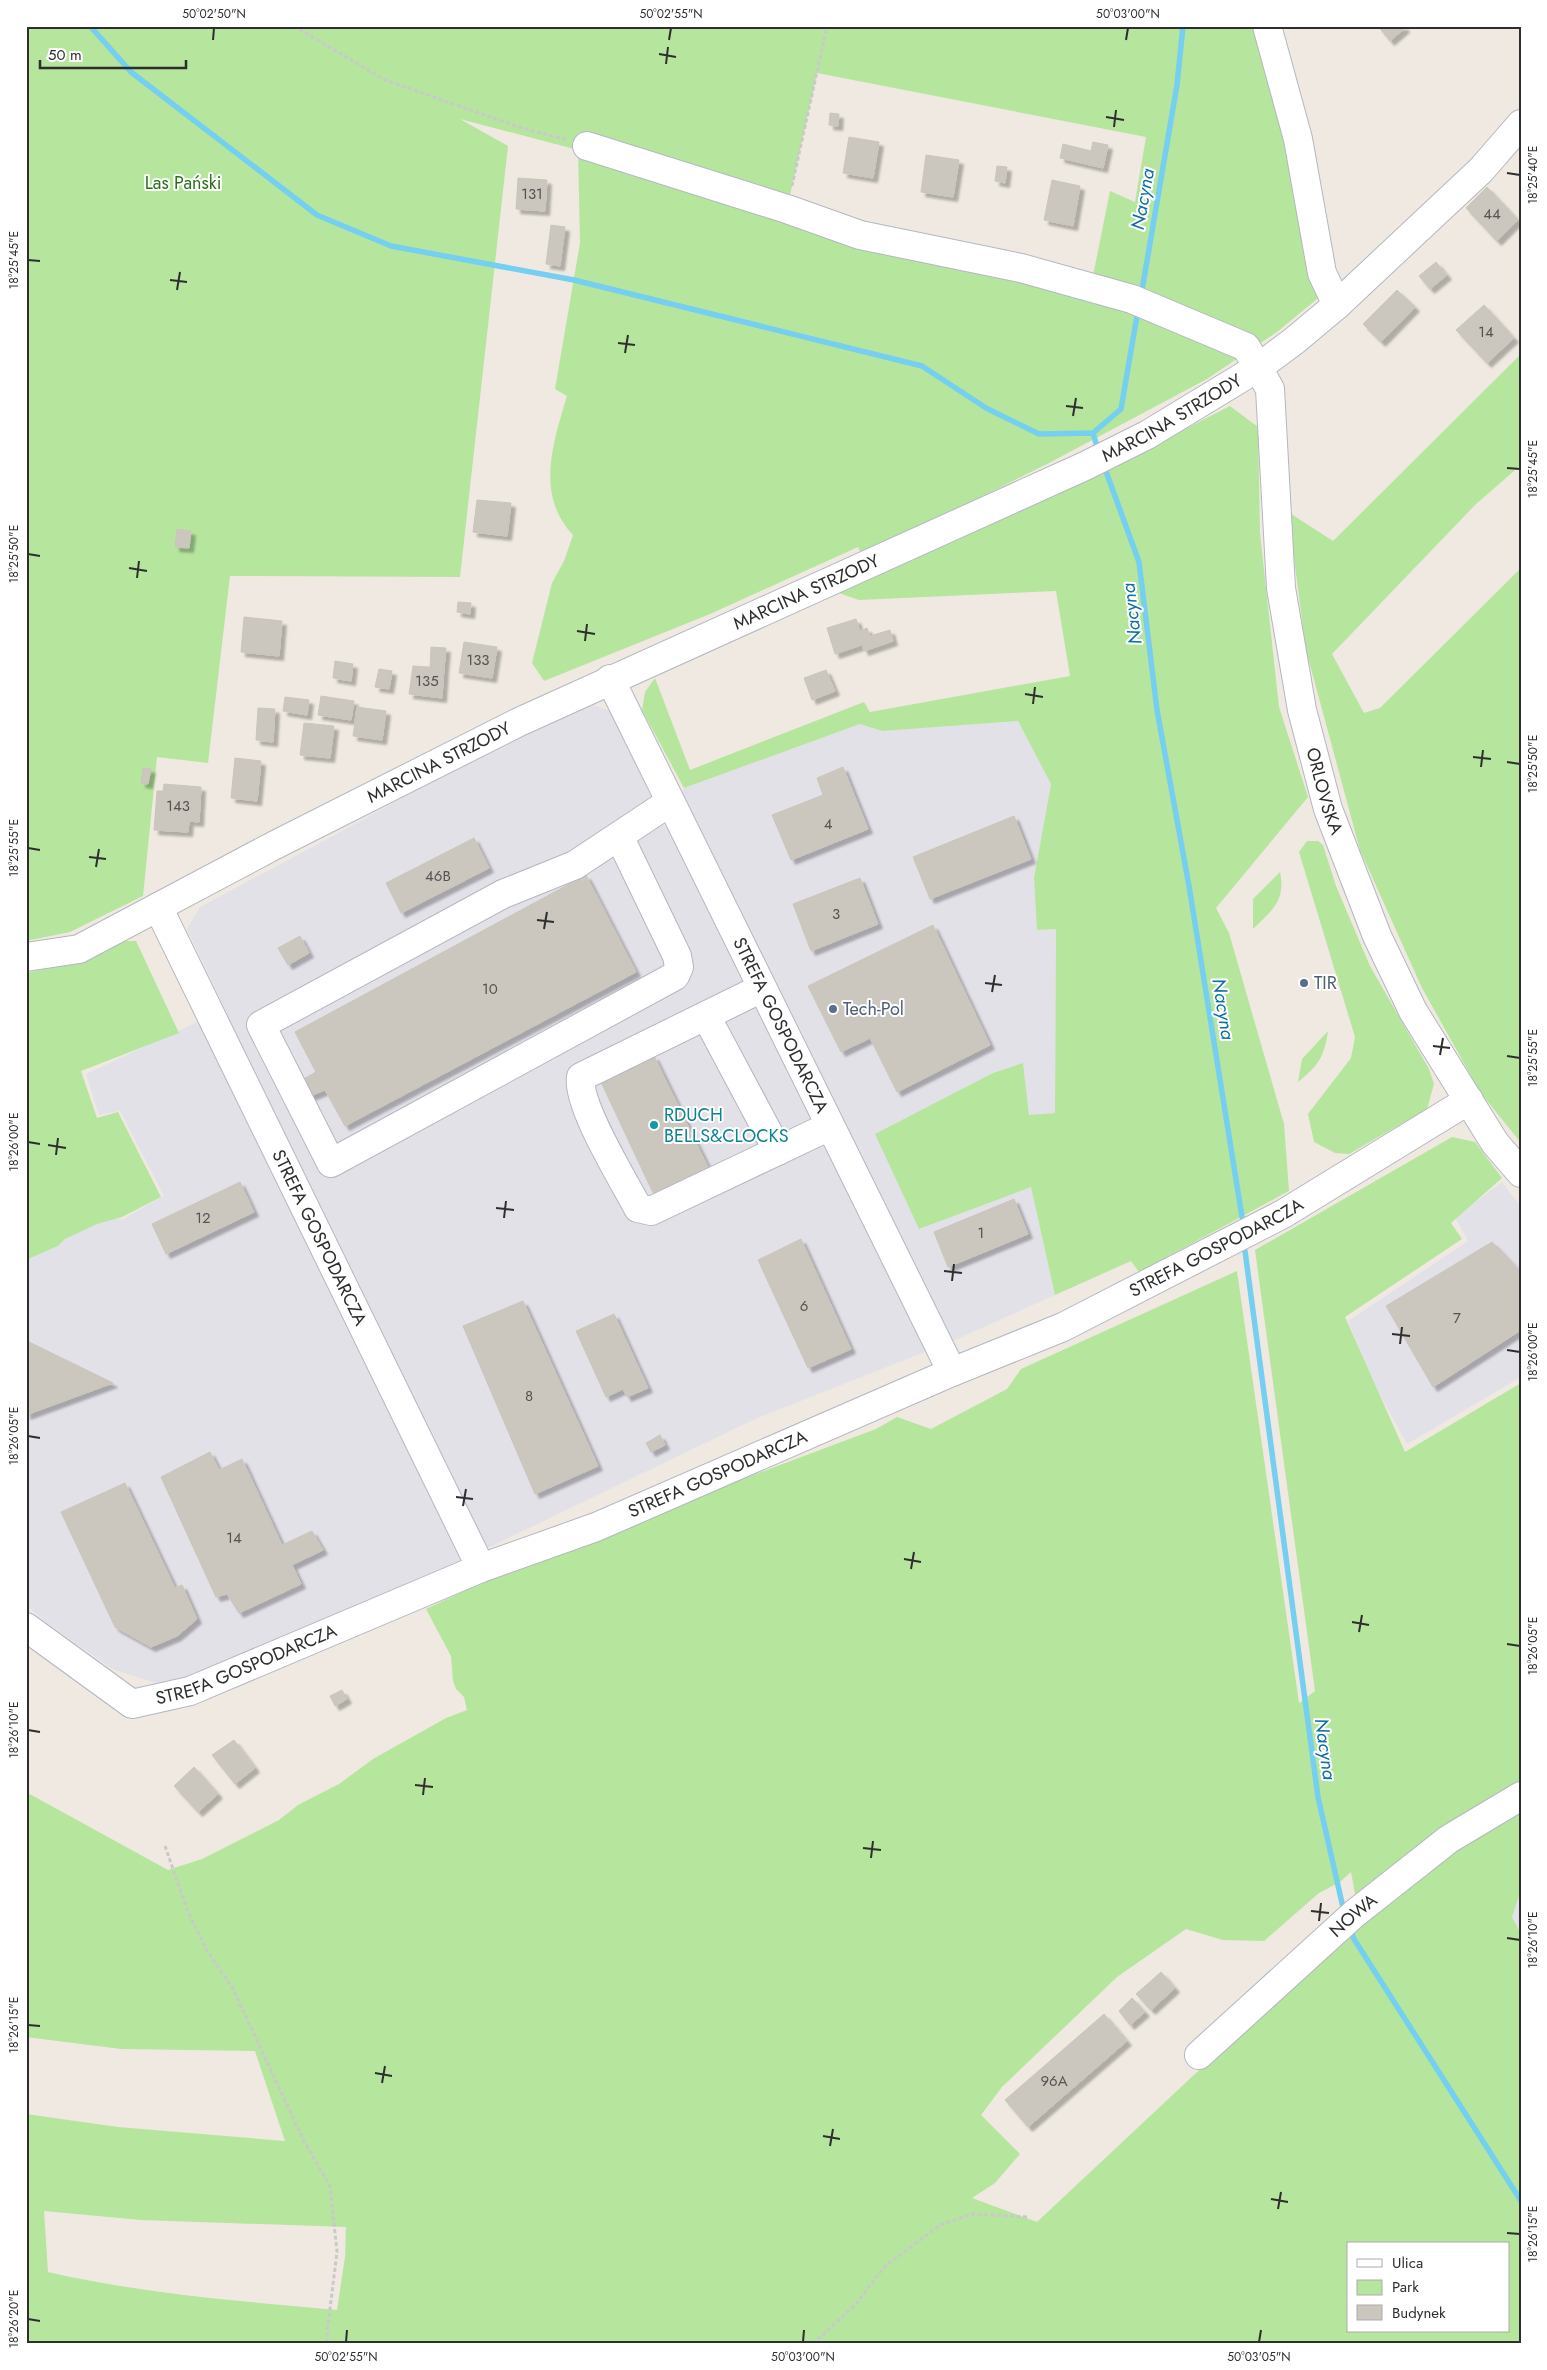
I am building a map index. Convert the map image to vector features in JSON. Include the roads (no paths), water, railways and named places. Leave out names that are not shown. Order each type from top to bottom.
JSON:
[{"type":"street","points":[[1267,26],[1298,139],[1322,273],[1337,305]]},
{"type":"street","name":"MARCINA STRZODY","points":[[26,957],[79,949],[158,906],[462,750],[610,679],[1085,466],[1147,435],[1259,367],[1294,341],[1337,305],[1481,170],[1521,124]]},
{"type":"street","name":"ORLOVSKA","points":[[587,146],[787,208],[860,235],[1021,268],[1139,301],[1246,347],[1270,389],[1273,403],[1277,531],[1289,643],[1302,710],[1328,809],[1378,936],[1413,1011],[1496,1143],[1521,1173]]},
{"type":"street","name":"STREFA GOSPODARCZA","points":[[610,679],[952,1372]]},
{"type":"street","points":[[619,836],[677,956],[679,968],[676,976],[332,1163],[261,1025],[503,894],[575,865],[670,802]]},
{"type":"street","name":"STREFA GOSPODARCZA","points":[[158,906],[171,937],[216,1021],[416,1438],[481,1568]]},
{"type":"street","points":[[762,988],[582,1077],[580,1086],[584,1105],[638,1208],[651,1212],[830,1126]]},
{"type":"street","points":[[706,1016],[778,1151]]},
{"type":"street","name":"STREFA GOSPODARCZA","points":[[26,1627],[132,1704],[190,1691],[481,1568],[596,1527],[952,1372],[1063,1328],[1283,1214],[1468,1100]]},
{"type":"street","name":"NOWA","points":[[1199,2055],[1346,1920],[1449,1839],[1521,1796]]},
{"type":"waterway","points":[[90,26],[131,72],[317,215],[391,246],[574,280],[922,366],[986,408],[1039,434],[1093,433]]},
{"type":"waterway","name":"Nacyna","points":[[1141,296],[1177,85],[1183,26]]},
{"type":"waterway","name":"Nacyna","points":[[1093,433],[1121,409],[1138,310]]},
{"type":"waterway","name":"Nacyna","points":[[1093,433],[1098,450]]},
{"type":"waterway","name":"Nacyna","points":[[1104,466],[1139,562],[1157,710],[1189,886],[1242,1217]]},
{"type":"waterway","name":"Nacyna","points":[[1245,1251],[1318,1797],[1344,1912]]},
{"type":"waterway","name":"Nacyna","points":[[1350,1928],[1354,1939],[1521,2201]]},
{"type":"place","name":"TIR","points":[[1304,983]]},
{"type":"place","name":"Tech-Pol","points":[[833,1009]]},
{"type":"place","name":"RDUCH BELLS&CLOCKS","points":[[654,1125]]},
{"type":"park label","name":"Las Pański","points":[[183,183]]}]
